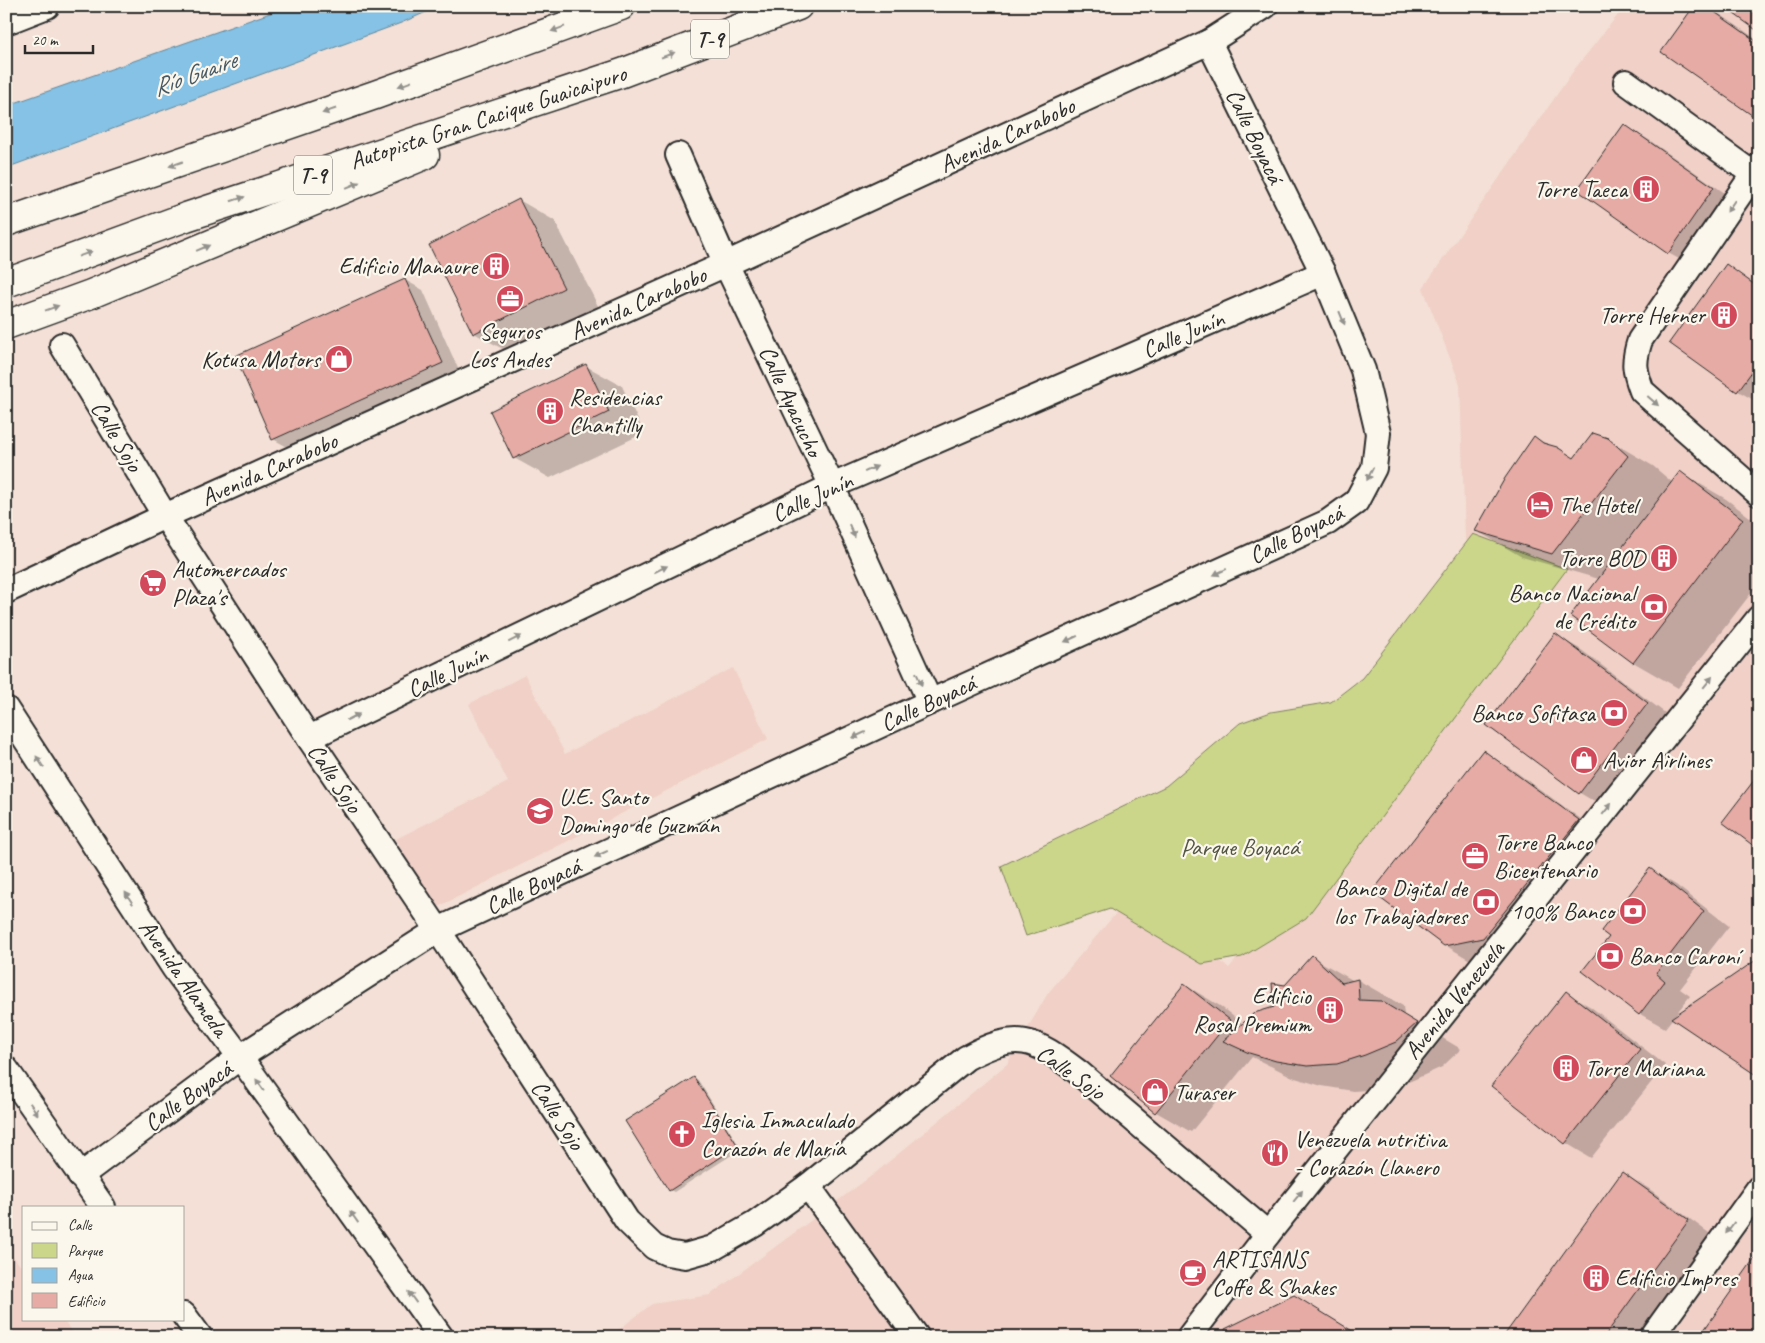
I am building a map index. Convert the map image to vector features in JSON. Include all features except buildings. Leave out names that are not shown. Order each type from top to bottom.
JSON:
[{"type":"highway","name":"T-9","points":[[6,222],[375,95],[621,6]]},
{"type":"highway","name":"Autopista Gran Cacique Guaicaipuro","points":[[6,283],[186,217],[622,73],[798,6]]},
{"type":"highway","points":[[6,325],[91,294],[622,73]]},
{"type":"street","points":[[6,22],[47,6]]},
{"type":"street","name":"Avenida Carabobo","points":[[6,592],[165,516],[726,264],[1209,42],[1266,6]]},
{"type":"street","name":"Calle Boyacá","points":[[80,1176],[240,1057],[438,930],[930,702],[1328,522],[1356,502],[1374,468],[1378,433],[1363,370],[1323,274],[1209,42]]},
{"type":"street","points":[[1626,82],[1756,170],[1640,340],[1634,359],[1637,378],[1642,391],[1759,494]]},
{"type":"street","name":"Calle Ayacucho","points":[[678,155],[726,264],[832,486],[930,702]]},
{"type":"street","name":"Calle Junín","points":[[309,738],[832,486],[1323,274]]},
{"type":"street","name":"Calle Sojo","points":[[62,345],[165,516],[309,738],[438,930],[627,1221],[654,1247],[667,1254],[685,1256],[713,1248],[755,1224],[808,1186],[966,1058],[988,1046],[1005,1042],[1036,1044],[1050,1051],[1078,1072],[1268,1234]]},
{"type":"street","name":"Avenida Venezuela","points":[[1190,1337],[1268,1234],[1759,618]]},
{"type":"street","name":"Avenida Alameda","points":[[6,709],[174,968],[440,1337]]},
{"type":"street","points":[[6,1069],[102,1206]]},
{"type":"street","points":[[808,1186],[917,1337]]},
{"type":"street","points":[[1652,1337],[1759,1188]]},
{"type":"street","points":[[185,1316],[200,1337]]},
{"type":"shaded area","points":[[1625,6],[1759,6],[1759,1337],[609,1337],[652,1304],[710,1295],[874,1174],[1007,1064],[1048,993],[1134,892],[1229,968],[1537,596],[1465,539],[1460,384],[1423,288],[1574,70]]},
{"type":"shaded area","name":"U.E. Santo Domingo de Guzmán","points":[[733,668],[768,739],[432,910],[396,839],[508,782],[469,704],[525,675],[565,754]]},
{"type":"shaded area","points":[[6,1248],[22,1268],[22,1320],[63,1320],[76,1337],[6,1337]]},
{"type":"green space","name":"Parque Boyacá","points":[[1473,534],[1567,569],[1306,918],[1242,957],[1202,964],[1110,909],[1026,936],[1001,866],[1166,786],[1240,723],[1271,712],[1331,702],[1362,678]]},
{"type":"water","name":"Río Guaire","points":[[290,6],[440,6],[401,23],[6,168],[6,106]]},
{"type":"place","name":"Torre Taeca","points":[[1646,189]]},
{"type":"place","name":"Edificio Manaure","points":[[496,266]]},
{"type":"place","name":"Seguros Los Andes","points":[[510,299]]},
{"type":"place","name":"Torre Herner","points":[[1724,315]]},
{"type":"place","name":"Kotusa Motors","points":[[339,359]]},
{"type":"place","name":"Residencias Chantilly","points":[[550,411]]},
{"type":"place","name":"The Hotel","points":[[1540,505]]},
{"type":"place","name":"Torre BOD","points":[[1664,558]]},
{"type":"place","name":"Automercados Plaza's","points":[[153,583]]},
{"type":"place","name":"Banco Nacional de Crédito","points":[[1654,607]]},
{"type":"place","name":"Banco Sofitasa","points":[[1614,713]]},
{"type":"place","name":"Avior Airlines","points":[[1584,760]]},
{"type":"place","name":"U.E. Santo Domingo de Guzmán","points":[[540,811]]},
{"type":"place","name":"Torre Banco Bicentenario","points":[[1475,856]]},
{"type":"place","name":"Banco Digital de los Trabajadores","points":[[1486,902]]},
{"type":"place","name":"100% Banco","points":[[1633,911]]},
{"type":"place","name":"Banco Caroní","points":[[1610,956]]},
{"type":"place","name":"Edificio Rosal Premium","points":[[1330,1010]]},
{"type":"place","name":"Torre Mariana","points":[[1566,1068]]},
{"type":"place","name":"Turaser","points":[[1155,1092]]},
{"type":"place","name":"Iglesia Inmaculado Corazón de María","points":[[682,1134]]},
{"type":"place","name":"Venezuela nutritiva - Corazón Llanero","points":[[1275,1153]]},
{"type":"place","name":"ARTISANS Coffe & Shakes","points":[[1193,1273]]},
{"type":"place","name":"Edificio Impres","points":[[1596,1278]]}]
